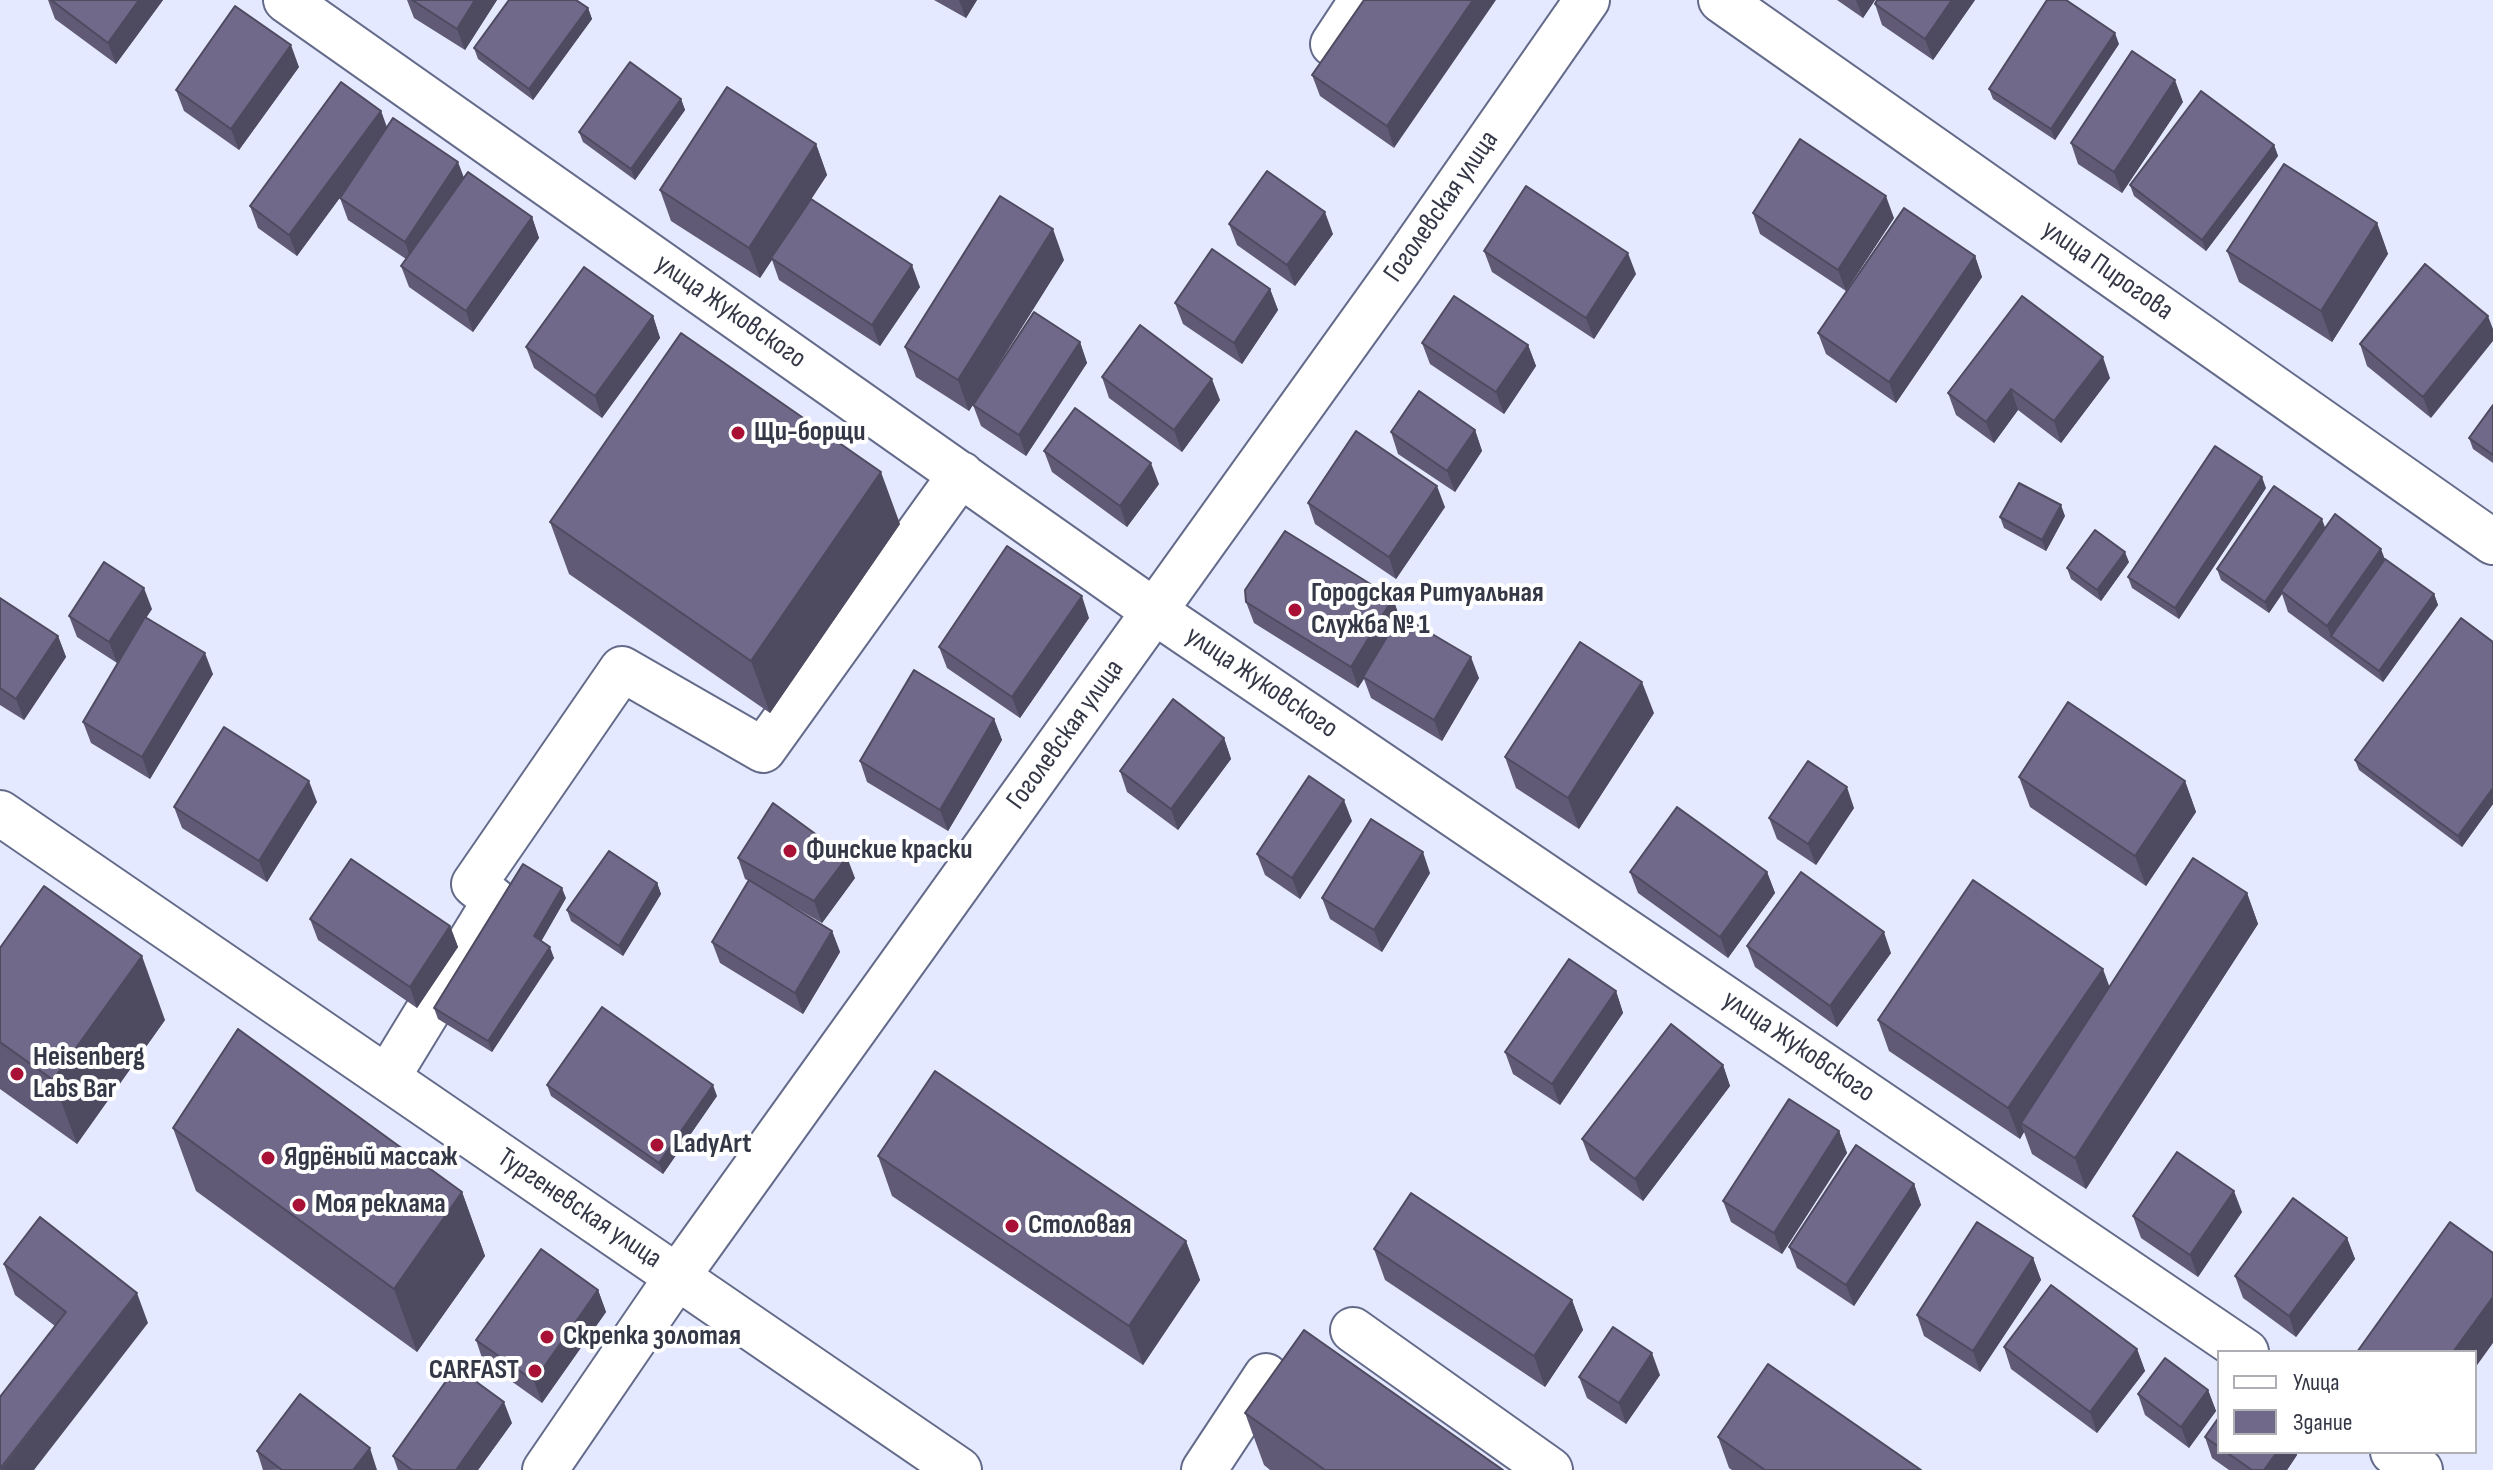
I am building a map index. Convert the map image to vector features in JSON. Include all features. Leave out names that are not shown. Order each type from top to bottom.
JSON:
[{"type":"street","name":"улица Жуковского","points":[[286,0],[1154,611],[2243,1350]]},
{"type":"street","points":[[1333,44],[1362,0]]},
{"type":"street","name":"Гоголевская улица","points":[[545,1470],[677,1277],[1587,0]]},
{"type":"street","name":"улица Пирогова","points":[[1721,0],[2493,542]]},
{"type":"street","points":[[387,1078],[495,901],[474,884],[622,669],[763,750],[961,474]]},
{"type":"street","name":"Тургеневская улица","points":[[0,813],[959,1470]]},
{"type":"street","points":[[1353,1330],[1550,1470]]},
{"type":"street","points":[[1204,1470],[1266,1376]]},
{"type":"street","points":[[2396,1454],[2420,1470]]},
{"type":"building","points":[[51,0],[139,0],[108,43]]},
{"type":"building","points":[[412,0],[475,0],[457,29]]},
{"type":"building","points":[[509,0],[576,0],[588,8],[529,89],[474,48]]},
{"type":"building","points":[[1364,0],[1473,0],[1387,126],[1312,75]]},
{"type":"building","points":[[1877,0],[1952,0],[1925,39],[1875,4]]},
{"type":"building","points":[[2047,0],[2066,0],[2115,33],[2051,129],[1989,89]]},
{"type":"building","points":[[235,6],[291,45],[231,129],[176,90]]},
{"type":"building","points":[[2132,51],[2175,80],[2114,172],[2071,143]]},
{"type":"building","points":[[630,62],[681,99],[631,169],[579,132]]},
{"type":"building","points":[[341,82],[381,111],[289,235],[250,206]]},
{"type":"building","points":[[727,87],[816,144],[749,248],[660,190]]},
{"type":"building","points":[[2201,91],[2274,145],[2202,240],[2130,185]]},
{"type":"building","points":[[393,118],[458,162],[405,242],[340,198]]},
{"type":"building","points":[[1800,139],[1886,196],[1838,270],[1753,213]]},
{"type":"building","points":[[2284,164],[2377,223],[2321,311],[2227,251]]},
{"type":"building","points":[[1267,171],[1325,212],[1287,265],[1229,224]]},
{"type":"building","points":[[468,172],[532,217],[466,311],[401,266]]},
{"type":"building","points":[[1526,186],[1628,253],[1586,318],[1484,251]]},
{"type":"building","points":[[1000,196],[1053,229],[958,380],[905,347]]},
{"type":"building","points":[[811,199],[912,265],[872,325],[771,258]]},
{"type":"building","points":[[1904,208],[1975,256],[1889,382],[1818,333]]},
{"type":"building","points":[[1212,249],[1270,289],[1234,343],[1175,303]]},
{"type":"building","points":[[2425,264],[2488,316],[2423,397],[2360,344]]},
{"type":"building","points":[[584,267],[653,316],[595,396],[526,347]]},
{"type":"building","points":[[1454,296],[1528,345],[1496,392],[1422,343]]},
{"type":"building","points":[[2022,296],[2103,357],[2054,421],[2011,389],[1986,422],[1948,393]]},
{"type":"building","points":[[1034,312],[1080,342],[1019,435],[973,405]]},
{"type":"building","points":[[1140,325],[1212,379],[1174,430],[1102,377]]},
{"type":"building","points":[[681,333],[881,472],[751,661],[550,522]]},
{"type":"building","points":[[1419,391],[1475,430],[1447,471],[1391,432]]},
{"type":"building","points":[[2493,405],[2493,455],[2469,438]]},
{"type":"building","points":[[1075,408],[1151,463],[1120,506],[1044,451]]},
{"type":"building","points":[[1356,431],[1437,486],[1389,557],[1308,503]]},
{"type":"building","points":[[2215,446],[2262,477],[2175,608],[2128,577]]},
{"type":"building","points":[[2019,483],[2061,505],[2042,540],[2000,517]]},
{"type":"building","points":[[2274,486],[2322,519],[2265,602],[2217,569]]},
{"type":"building","points":[[2335,514],[2381,549],[2327,626],[2281,591]]},
{"type":"building","points":[[2095,530],[2125,552],[2097,590],[2067,568]]},
{"type":"building","points":[[1285,531],[1393,598],[1351,667],[1246,602],[1245,590]]},
{"type":"building","points":[[1007,546],[1082,596],[1012,697],[939,647]]},
{"type":"building","points":[[2385,559],[2434,594],[2379,671],[2331,636]]},
{"type":"building","points":[[104,562],[144,588],[109,642],[69,616]]},
{"type":"building","points":[[0,598],[58,636],[16,699],[0,688]]},
{"type":"building","points":[[1400,615],[1471,657],[1434,720],[1363,677]]},
{"type":"building","points":[[145,617],[205,653],[142,757],[83,722]]},
{"type":"building","points":[[2461,618],[2493,642],[2493,788],[2458,836],[2355,760]]},
{"type":"building","points":[[1580,642],[1642,682],[1568,798],[1505,757]]},
{"type":"building","points":[[914,670],[994,719],[940,810],[860,761]]},
{"type":"building","points":[[1173,699],[1224,738],[1171,809],[1120,771]]},
{"type":"building","points":[[2068,702],[2185,781],[2135,856],[2019,777]]},
{"type":"building","points":[[224,727],[309,781],[259,861],[174,807]]},
{"type":"building","points":[[1808,761],[1847,787],[1808,844],[1769,818]]},
{"type":"building","points":[[1309,776],[1344,800],[1292,878],[1257,854]]},
{"type":"building","name":"Финские краски","points":[[773,803],[847,857],[814,901],[738,858]]},
{"type":"building","points":[[1677,807],[1767,872],[1720,937],[1630,872]]},
{"type":"building","points":[[1371,819],[1423,852],[1374,930],[1322,898]]},
{"type":"building","points":[[609,851],[657,883],[619,946],[567,910]]},
{"type":"building","points":[[2193,858],[2247,893],[2075,1158],[2021,1123]]},
{"type":"building","points":[[351,859],[450,926],[410,987],[310,919]]},
{"type":"building","points":[[523,864],[562,888],[534,936],[550,947],[488,1041],[434,1008]]},
{"type":"building","points":[[1801,872],[1884,932],[1830,1006],[1747,946]]},
{"type":"building","points":[[749,880],[832,931],[795,993],[712,942]]},
{"type":"building","points":[[1973,880],[2103,969],[2008,1108],[1878,1020]]},
{"type":"building","points":[[44,886],[142,956],[53,1080],[0,1042],[0,948]]},
{"type":"building","points":[[1569,959],[1616,991],[1552,1084],[1505,1052]]},
{"type":"building","points":[[602,1007],[713,1085],[659,1163],[547,1085]]},
{"type":"building","points":[[1671,1024],[1723,1065],[1635,1179],[1582,1139]]},
{"type":"building","points":[[238,1029],[462,1192],[394,1289],[173,1128]]},
{"type":"building","points":[[935,1071],[1186,1241],[1129,1326],[878,1156]]},
{"type":"building","points":[[1789,1099],[1839,1131],[1774,1233],[1723,1201]]},
{"type":"building","points":[[1856,1145],[1914,1184],[1846,1285],[1789,1247]]},
{"type":"building","points":[[2177,1152],[2234,1191],[2190,1255],[2133,1216]]},
{"type":"building","points":[[1411,1193],[1572,1300],[1534,1356],[1374,1249]]},
{"type":"building","points":[[2293,1198],[2347,1238],[2289,1316],[2235,1276]]},
{"type":"building","points":[[40,1217],[137,1293],[0,1469],[0,1397],[66,1312],[4,1264]]},
{"type":"building","points":[[1977,1222],[2033,1258],[1973,1351],[1917,1315]]},
{"type":"building","points":[[2450,1222],[2493,1253],[2493,1297],[2454,1350],[2358,1350]]},
{"type":"building","points":[[541,1249],[598,1290],[534,1381],[476,1340]]},
{"type":"building","points":[[2051,1285],[2137,1349],[2090,1412],[2004,1347]]},
{"type":"building","points":[[1613,1327],[1652,1353],[1619,1403],[1579,1377]]},
{"type":"building","points":[[1304,1330],[1503,1470],[1325,1470],[1245,1413]]},
{"type":"building","points":[[2165,1358],[2208,1390],[2181,1427],[2138,1394]]},
{"type":"building","points":[[1768,1364],[1921,1470],[1765,1470],[1718,1437]]},
{"type":"building","points":[[456,1367],[504,1402],[456,1470],[412,1470],[393,1456]]},
{"type":"building","points":[[300,1394],[370,1448],[353,1470],[282,1470],[257,1451]]},
{"type":"building","points":[[2217,1420],[2217,1446],[2205,1437]]},
{"type":"building","points":[[2229,1454],[2276,1454],[2264,1470],[2252,1470]]},
{"type":"place","name":"Щи-борщи","points":[[738,433]]},
{"type":"place","name":"Городская Ритуальная Служба № 1","points":[[1295,610]]},
{"type":"place","name":"Финские краски","points":[[790,851]]},
{"type":"place","name":"Heisenberg Labs Bar","points":[[17,1074]]},
{"type":"place","name":"LadyArt","points":[[657,1145]]},
{"type":"place","name":"Ядрёный массаж","points":[[268,1158]]},
{"type":"place","name":"Моя реклама","points":[[299,1205]]},
{"type":"place","name":"Столовая","points":[[1012,1226]]},
{"type":"place","name":"Скрепка золотая","points":[[547,1337]]},
{"type":"place","name":"CARFAST","points":[[535,1371]]}]
